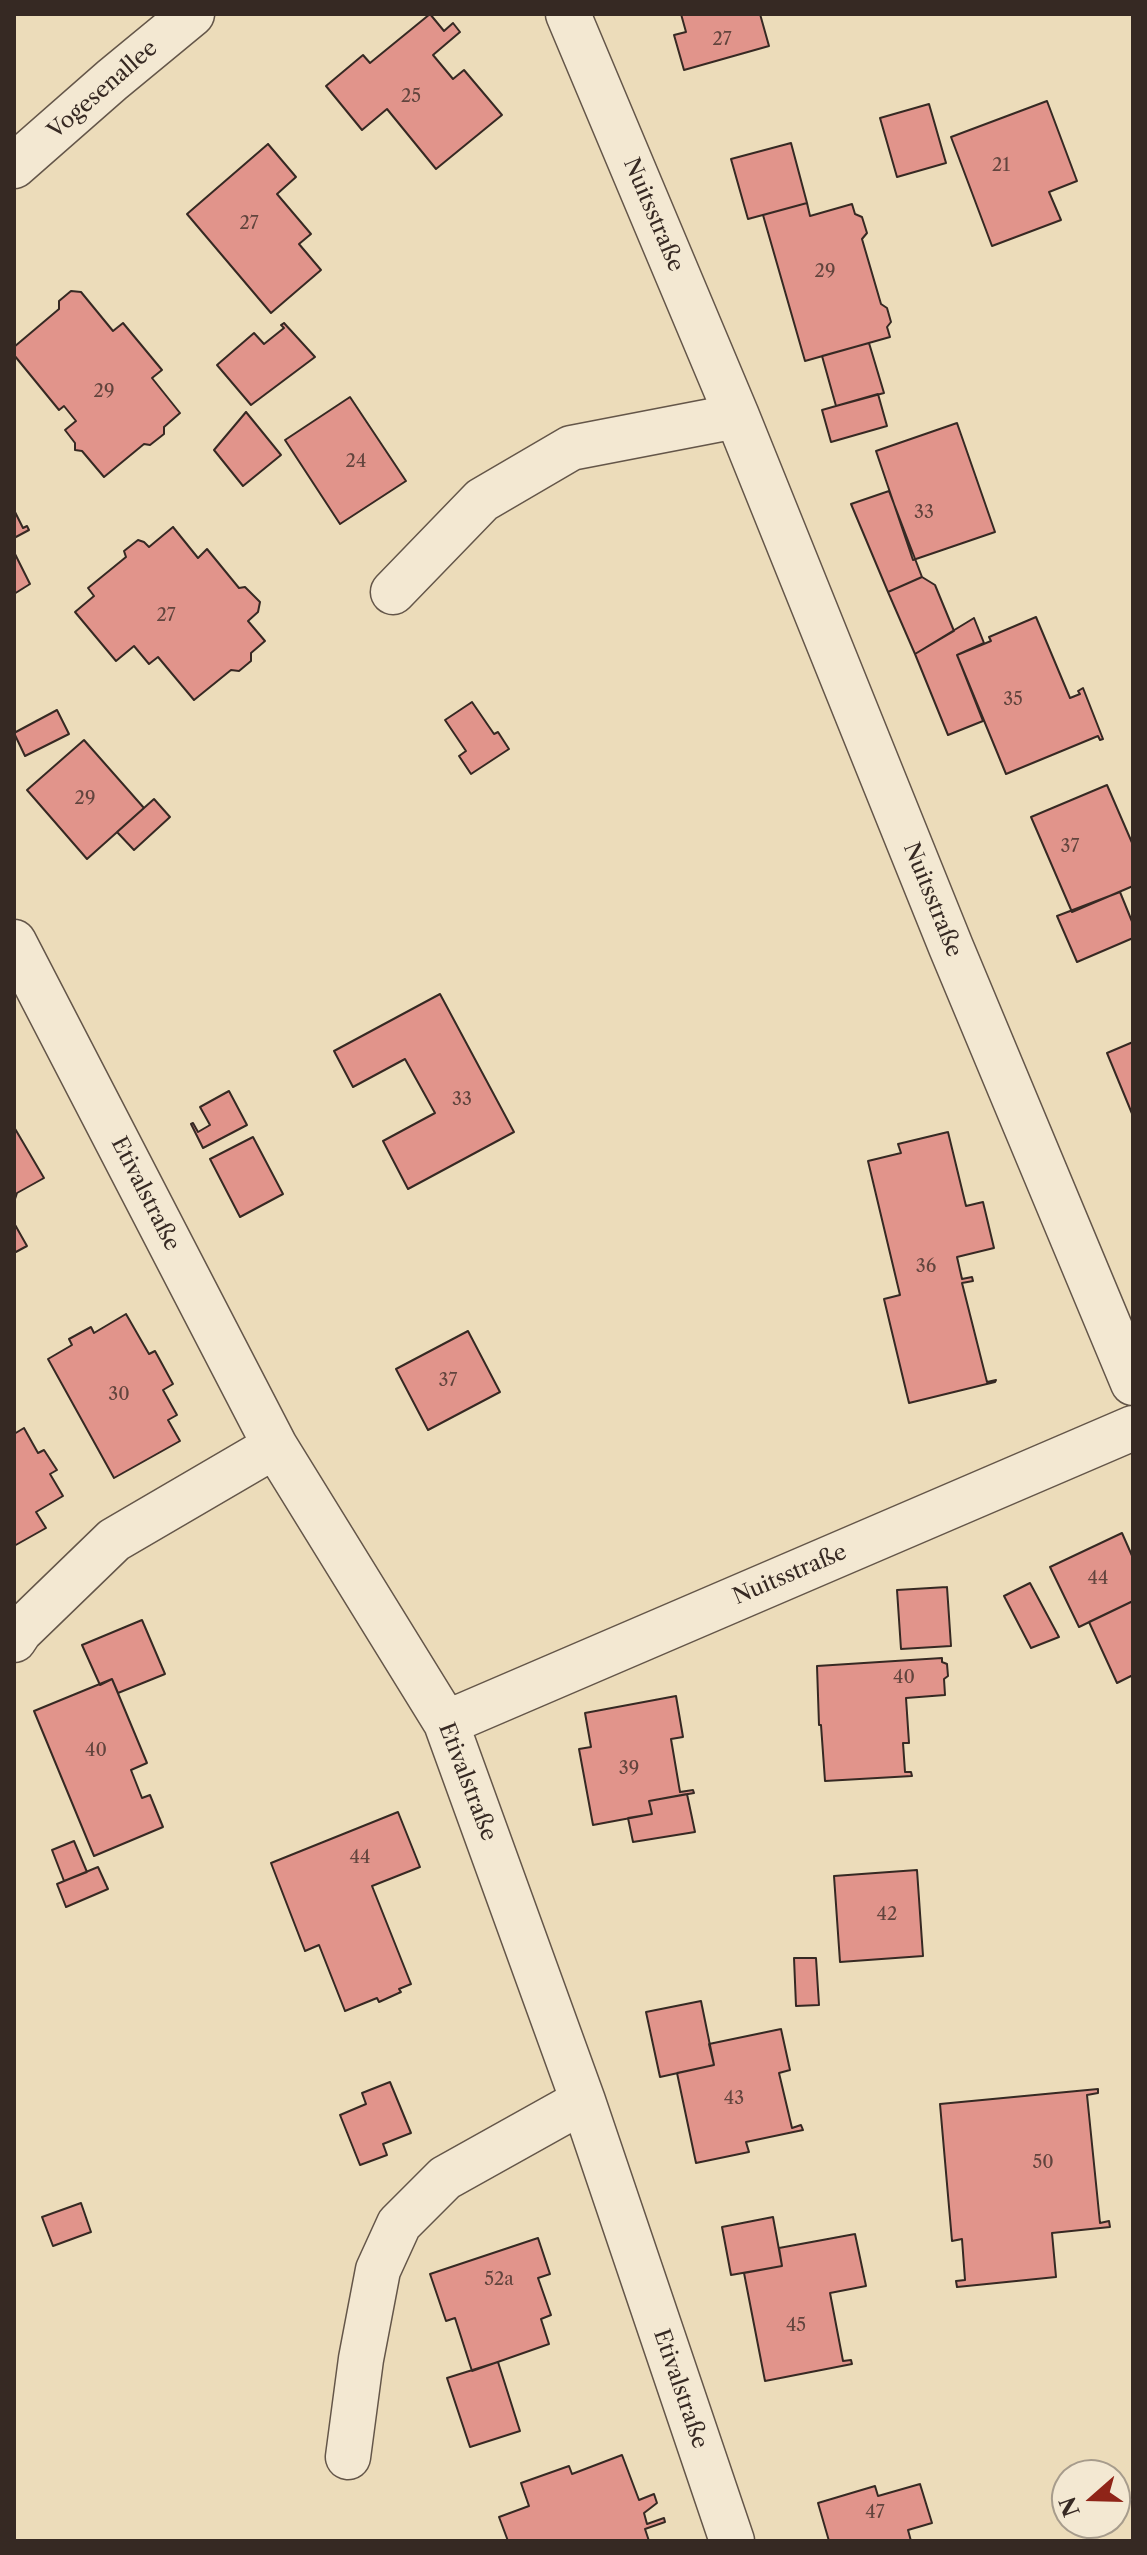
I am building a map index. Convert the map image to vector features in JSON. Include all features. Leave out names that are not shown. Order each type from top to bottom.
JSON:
[{"type":"street","name":"Vogesenallee","points":[[14,166],[192,14]]},
{"type":"street","name":"Nuitsstraße","points":[[568,14],[737,416],[951,947],[1133,1383]]},
{"type":"street","points":[[393,592],[482,500],[571,448],[737,416]]},
{"type":"street","name":"Etivalstraße","points":[[14,942],[275,1446],[446,1723],[583,2101],[732,2541]]},
{"type":"street","name":"Nuitsstraße","points":[[446,1723],[1133,1428]]},
{"type":"street","points":[[14,1640],[114,1540],[275,1446]]},
{"type":"street","points":[[348,2457],[361,2359],[378,2270],[399,2224],[445,2178],[583,2101]]},
{"type":"building","points":[[430,14],[444,31],[453,23],[460,32],[433,55],[453,79],[464,70],[502,115],[436,169],[387,109],[362,130],[326,86],[363,55],[370,63]]},
{"type":"building","points":[[681,14],[760,14],[769,46],[684,70],[674,35],[686,32]]},
{"type":"building","points":[[1047,101],[1077,181],[1049,192],[1061,220],[992,246],[951,137]]},
{"type":"building","points":[[929,104],[946,163],[897,177],[880,118]]},
{"type":"building","points":[[791,143],[807,203],[748,219],[731,159]]},
{"type":"building","points":[[268,144],[296,177],[277,194],[311,234],[299,244],[321,270],[271,313],[187,214]]},
{"type":"building","points":[[807,203],[810,216],[852,204],[855,214],[862,217],[867,233],[862,239],[881,304],[887,308],[891,322],[887,327],[890,337],[805,361],[763,215]]},
{"type":"building","points":[[71,291],[81,292],[113,331],[123,323],[162,370],[152,378],[180,413],[164,427],[164,434],[150,445],[144,444],[104,477],[82,451],[75,450],[75,443],[65,430],[76,421],[64,406],[59,410],[14,355],[14,347],[59,309],[59,301]]},
{"type":"building","points":[[284,323],[315,357],[251,405],[217,365],[254,333],[264,344],[284,328],[281,325]]},
{"type":"building","points":[[869,343],[884,393],[836,406],[822,356]]},
{"type":"building","points":[[878,394],[887,426],[831,442],[822,410]]},
{"type":"building","points":[[350,397],[406,481],[340,524],[285,440]]},
{"type":"building","points":[[246,412],[281,455],[243,486],[214,450]]},
{"type":"building","points":[[957,423],[995,532],[913,560],[876,451]]},
{"type":"building","points":[[889,491],[922,577],[888,592],[851,504]]},
{"type":"building","points":[[14,510],[23,528],[27,526],[29,530],[14,538]]},
{"type":"building","points":[[173,527],[198,558],[207,549],[239,588],[245,587],[260,602],[258,612],[248,621],[265,641],[251,653],[251,661],[239,671],[231,670],[194,700],[158,657],[149,664],[134,646],[116,661],[75,612],[94,596],[88,588],[126,557],[124,551],[138,540],[149,547]]},
{"type":"building","points":[[14,552],[30,584],[14,594]]},
{"type":"building","points":[[922,577],[935,585],[954,631],[915,654],[888,592]]},
{"type":"building","points":[[1036,617],[1070,698],[1080,694],[1078,691],[1083,688],[1103,739],[1100,740],[1098,736],[1006,774],[957,655]]},
{"type":"building","points":[[974,618],[984,643],[957,655],[983,721],[948,735],[915,654]]},
{"type":"building","points":[[472,702],[494,734],[498,732],[509,749],[471,774],[459,756],[466,751],[445,720]]},
{"type":"building","points":[[57,710],[69,734],[25,756],[14,733]]},
{"type":"building","points":[[84,740],[144,808],[87,859],[27,790]]},
{"type":"building","points":[[1107,785],[1133,845],[1133,886],[1072,912],[1031,817]]},
{"type":"building","points":[[154,799],[170,817],[134,850],[117,832]]},
{"type":"building","points":[[1120,892],[1133,924],[1133,938],[1077,962],[1057,916]]},
{"type":"building","points":[[440,994],[514,1132],[408,1189],[383,1141],[435,1113],[405,1059],[353,1087],[334,1051]]},
{"type":"building","points":[[1133,1042],[1133,1116],[1107,1053]]},
{"type":"building","points":[[229,1091],[247,1125],[203,1148],[191,1124],[198,1132],[210,1125],[200,1107]]},
{"type":"building","points":[[14,1127],[44,1178],[17,1193],[14,1202]]},
{"type":"building","points":[[948,1132],[966,1206],[983,1202],[994,1248],[957,1257],[962,1279],[972,1277],[973,1281],[962,1283],[987,1382],[996,1380],[909,1403],[884,1299],[900,1295],[868,1161],[901,1153],[898,1144]]},
{"type":"building","points":[[253,1137],[283,1194],[240,1217],[210,1159]]},
{"type":"building","points":[[14,1223],[27,1246],[14,1253]]},
{"type":"building","points":[[126,1314],[149,1354],[155,1351],[173,1384],[163,1390],[177,1415],[168,1420],[180,1441],[114,1478],[48,1359],[72,1345],[69,1339],[91,1327],[94,1333]]},
{"type":"building","points":[[468,1331],[500,1392],[428,1430],[396,1369]]},
{"type":"building","points":[[24,1428],[38,1453],[44,1450],[57,1470],[50,1474],[63,1496],[36,1512],[46,1528],[14,1546],[14,1434]]},
{"type":"building","points":[[1122,1533],[1133,1558],[1133,1601],[1079,1627],[1050,1567]]},
{"type":"building","points":[[1030,1583],[1059,1637],[1031,1648],[1004,1596]]},
{"type":"building","points":[[947,1587],[951,1646],[901,1649],[897,1590]]},
{"type":"building","points":[[1133,1601],[1133,1675],[1117,1683],[1089,1622]]},
{"type":"building","points":[[142,1620],[165,1674],[118,1693],[112,1679],[100,1685],[82,1645]]},
{"type":"building","points":[[942,1658],[942,1662],[947,1664],[948,1676],[944,1679],[945,1695],[906,1698],[909,1743],[903,1743],[905,1772],[911,1772],[912,1776],[825,1781],[817,1666]]},
{"type":"building","points":[[112,1679],[147,1763],[131,1770],[142,1798],[150,1795],[163,1827],[94,1856],[34,1711]]},
{"type":"building","points":[[676,1696],[683,1737],[671,1739],[680,1792],[693,1790],[694,1793],[649,1801],[652,1814],[593,1825],[579,1749],[591,1747],[585,1713]]},
{"type":"building","points":[[687,1794],[695,1832],[633,1842],[628,1818],[652,1814],[649,1801]]},
{"type":"building","points":[[398,1812],[420,1867],[372,1886],[411,1984],[379,2002],[377,1998],[345,2011],[319,1945],[305,1951],[271,1863]]},
{"type":"building","points":[[74,1841],[87,1872],[64,1881],[52,1850]]},
{"type":"building","points":[[98,1867],[108,1889],[66,1907],[57,1884]]},
{"type":"building","points":[[917,1870],[923,1956],[840,1962],[834,1876]]},
{"type":"building","points":[[794,1958],[816,1958],[819,2005],[796,2006]]},
{"type":"building","points":[[701,2001],[714,2065],[660,2077],[646,2012]]},
{"type":"building","points":[[781,2029],[790,2070],[779,2073],[792,2128],[801,2125],[803,2130],[746,2142],[749,2152],[696,2163],[677,2073],[714,2065],[709,2044]]},
{"type":"building","points":[[390,2082],[411,2133],[383,2144],[387,2155],[360,2165],[340,2115],[366,2104],[362,2093]]},
{"type":"building","points":[[1098,2089],[1098,2093],[1087,2095],[1100,2223],[1109,2221],[1110,2227],[1052,2233],[1056,2277],[957,2287],[956,2281],[965,2280],[962,2239],[952,2241],[940,2104]]},
{"type":"building","points":[[81,2203],[91,2232],[53,2246],[42,2217]]},
{"type":"building","points":[[773,2217],[782,2266],[731,2275],[722,2227]]},
{"type":"building","points":[[855,2234],[866,2286],[830,2293],[843,2361],[851,2360],[852,2364],[765,2381],[744,2273],[782,2266],[779,2248]]},
{"type":"building","points":[[538,2238],[550,2274],[538,2278],[551,2315],[541,2319],[549,2344],[472,2371],[455,2318],[446,2321],[430,2274]]},
{"type":"building","points":[[498,2362],[520,2431],[470,2447],[447,2378]]},
{"type":"building","points":[[622,2455],[639,2500],[654,2494],[657,2503],[644,2513],[647,2524],[664,2518],[665,2522],[645,2529],[649,2541],[508,2541],[499,2517],[529,2506],[521,2483],[569,2466],[572,2474]]},
{"type":"building","points":[[920,2484],[932,2523],[908,2530],[911,2541],[829,2541],[818,2503],[875,2486],[878,2496]]}]
